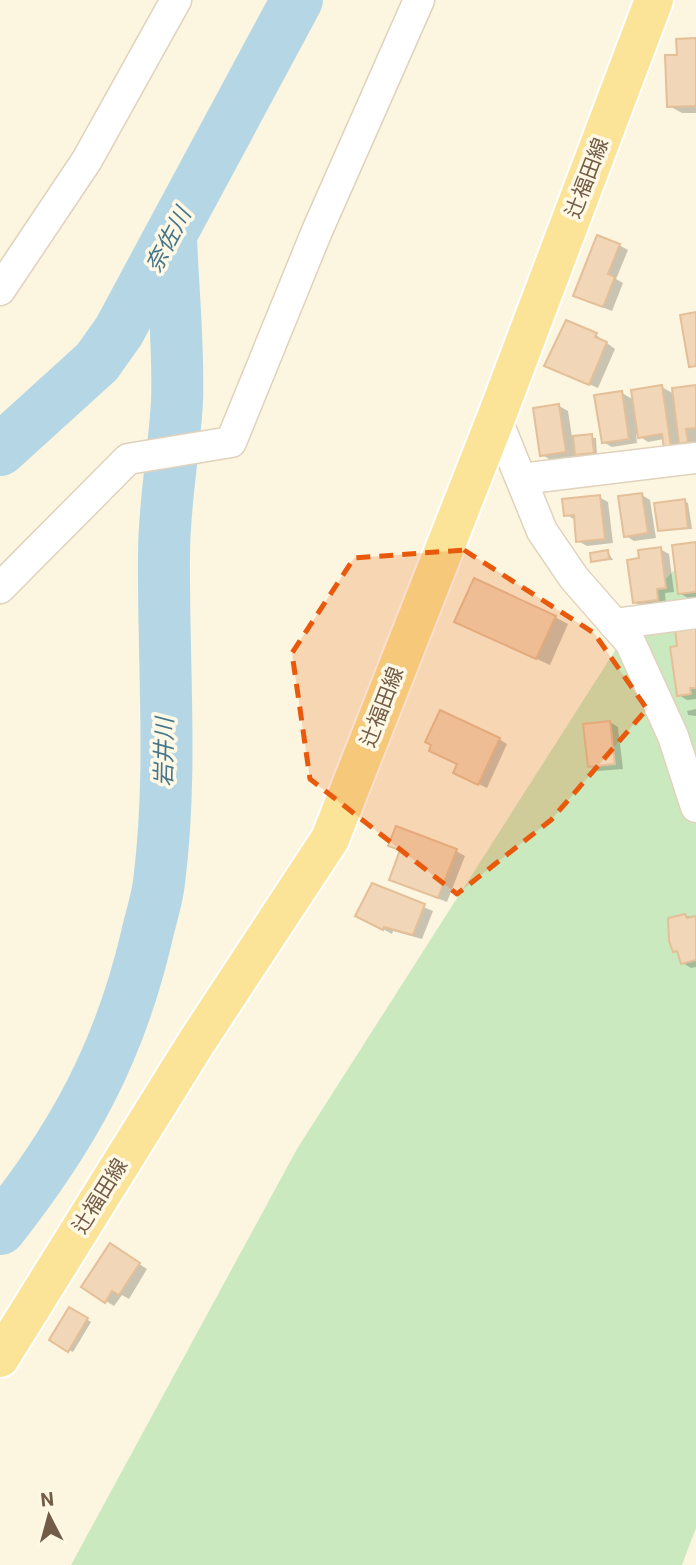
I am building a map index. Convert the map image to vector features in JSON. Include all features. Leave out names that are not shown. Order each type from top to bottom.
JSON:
[{"type":"main road","name":"辻福田線","points":[[0,1358],[195,1043],[330,839],[496,418],[654,0]]},
{"type":"street","points":[[0,290],[87,160],[176,0]]},
{"type":"street","points":[[0,589],[128,459],[231,442],[317,231],[419,0]]},
{"type":"street","points":[[496,418],[542,531],[574,578],[630,642],[673,736],[696,807]]},
{"type":"street","points":[[521,480],[696,458]]},
{"type":"street","points":[[614,624],[696,613]]},
{"type":"highlighted area","points":[[464,550],[594,633],[647,709],[551,820],[457,894],[310,779],[292,653],[354,558]]},
{"type":"green space","points":[[687,558],[696,560],[696,1528],[682,1565],[71,1565],[297,1149],[653,591]]},
{"type":"building","points":[[696,38],[696,106],[667,107],[665,55],[677,55],[676,39]]},
{"type":"building","points":[[597,235],[620,244],[608,274],[615,277],[603,307],[573,296]]},
{"type":"building","points":[[696,312],[696,366],[689,367],[680,315]]},
{"type":"building","points":[[566,320],[597,333],[595,337],[607,342],[589,385],[544,366]]},
{"type":"building","points":[[662,385],[671,447],[664,449],[662,434],[638,438],[631,390]]},
{"type":"building","points":[[696,385],[696,428],[686,429],[688,442],[679,444],[672,388]]},
{"type":"building","points":[[622,391],[629,439],[602,443],[594,395]]},
{"type":"building","points":[[559,404],[566,452],[540,456],[533,408]]},
{"type":"building","points":[[592,434],[594,453],[575,455],[573,436]]},
{"type":"building","points":[[642,493],[648,533],[624,537],[618,496]]},
{"type":"building","points":[[600,495],[605,539],[576,542],[574,515],[564,516],[562,499]]},
{"type":"building","points":[[685,499],[688,528],[658,531],[654,503]]},
{"type":"building","points":[[696,542],[696,592],[678,594],[672,545]]},
{"type":"building","points":[[661,547],[666,588],[657,589],[658,600],[633,603],[627,560],[639,558],[638,550]]},
{"type":"building","points":[[608,550],[609,559],[591,562],[590,553]]},
{"type":"building","points":[[474,578],[556,616],[536,659],[454,622]]},
{"type":"building","points":[[696,626],[696,688],[690,688],[691,694],[677,696],[670,647],[677,646],[675,629]]},
{"type":"building","points":[[440,710],[500,738],[478,785],[453,773],[457,764],[429,751],[431,745],[425,742]]},
{"type":"building","points":[[610,721],[615,764],[588,767],[583,724]]},
{"type":"building","points":[[396,826],[457,849],[438,898],[389,880],[400,850],[388,846]]},
{"type":"building","points":[[372,883],[425,904],[413,935],[384,927],[383,930],[355,916]]},
{"type":"building","points":[[685,914],[687,918],[696,916],[696,960],[681,964],[677,951],[673,952],[669,941],[668,918]]},
{"type":"building","points":[[110,1243],[140,1263],[119,1295],[112,1291],[105,1303],[81,1287]]},
{"type":"building","points":[[69,1307],[88,1318],[68,1352],[49,1340]]},
{"type":"waterway","name":"奈佐川","points":[[0,450],[97,362],[119,331],[297,0]]},
{"type":"waterway","name":"岩井川","points":[[0,1229],[50,1161],[107,1057],[135,980],[158,889],[166,800],[164,536],[177,402],[177,341],[171,238]]}]
